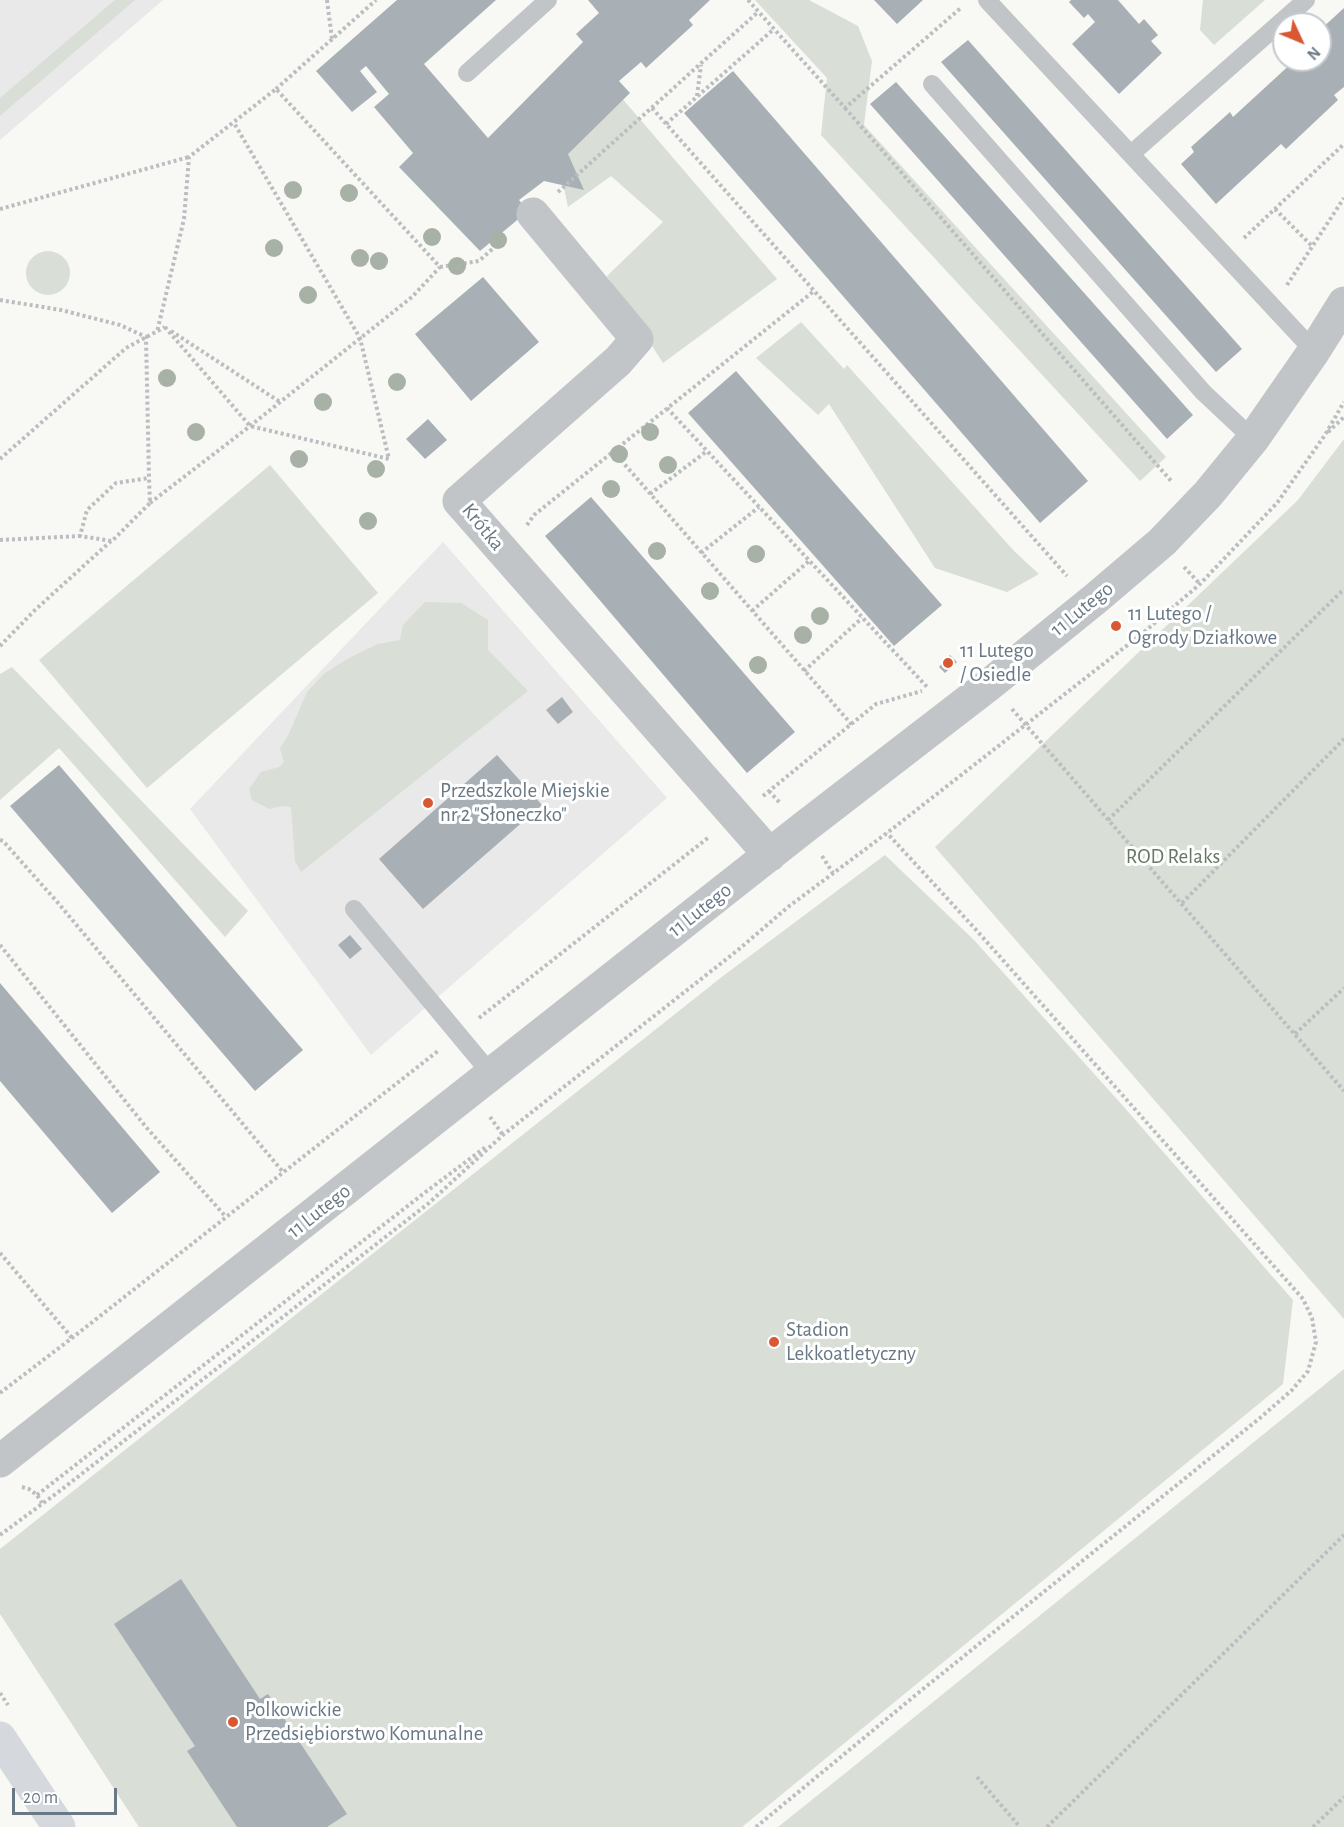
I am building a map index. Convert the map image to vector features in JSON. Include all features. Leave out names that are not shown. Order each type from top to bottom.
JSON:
[{"type":"street","name":"Krótka","points":[[533,214],[637,339],[618,361],[459,501],[770,855]]},
{"type":"street","name":"11 Lutego","points":[[9,1474],[481,1083],[990,684],[1162,542],[1208,494],[1252,439],[1314,351],[1344,303]]},
{"type":"street","points":[[0,1738],[59,1827]]},
{"type":"lane","points":[[467,73],[548,0]]},
{"type":"lane","points":[[987,0],[1314,351]]},
{"type":"lane","points":[[1131,154],[1306,0]]},
{"type":"lane","points":[[932,84],[1203,392],[1252,439]]},
{"type":"lane","points":[[354,909],[458,1034],[481,1083]]},
{"type":"path","points":[[327,0],[332,40]]},
{"type":"path","points":[[0,209],[189,157],[276,89],[376,0]]},
{"type":"path","points":[[748,0],[1177,488]]},
{"type":"path","points":[[845,108],[971,0]]},
{"type":"path","points":[[0,646],[35,610],[112,541],[150,503],[412,297],[440,267],[479,261],[758,12]]},
{"type":"path","points":[[666,124],[774,29]]},
{"type":"path","points":[[697,97],[701,64]]},
{"type":"path","points":[[276,89],[440,267]]},
{"type":"path","points":[[652,108],[1072,582]]},
{"type":"path","points":[[165,327],[250,426],[389,459],[360,338],[234,123]]},
{"type":"path","points":[[1225,255],[1343,147]]},
{"type":"path","points":[[157,332],[184,219],[189,157]]},
{"type":"path","points":[[1275,209],[1312,247]]},
{"type":"path","points":[[522,533],[534,515],[814,291]]},
{"type":"path","points":[[0,300],[71,312],[120,325],[146,337]]},
{"type":"path","points":[[165,327],[280,402]]},
{"type":"path","points":[[0,459],[126,348],[165,327]]},
{"type":"path","points":[[146,337],[150,503]]},
{"type":"path","points":[[37,1495],[423,1194],[504,1134],[729,957],[788,907],[887,833],[1143,633],[1200,584],[1277,503],[1325,435],[1344,402]]},
{"type":"path","points":[[667,408],[929,689]]},
{"type":"path","points":[[1325,435],[1344,417]]},
{"type":"path","points":[[613,451],[852,725]]},
{"type":"path","points":[[650,494],[707,451]]},
{"type":"path","points":[[80,536],[87,510],[116,483],[149,478]]},
{"type":"path","points":[[701,553],[759,507]]},
{"type":"path","points":[[0,540],[80,536],[112,541]]},
{"type":"path","points":[[752,611],[809,561]]},
{"type":"path","points":[[1108,820],[1344,589]]},
{"type":"path","points":[[804,671],[862,618]]},
{"type":"path","points":[[0,1393],[770,791],[876,704],[929,689],[936,683]]},
{"type":"path","points":[[990,684],[1344,1091]]},
{"type":"path","points":[[1182,903],[1344,739]]},
{"type":"path","points":[[756,1827],[923,1689],[1260,1418],[1292,1390],[1308,1371],[1316,1342],[1312,1318],[1303,1299],[1002,958],[887,833]]},
{"type":"path","points":[[0,840],[3,840],[59,904],[283,1172]]},
{"type":"path","points":[[0,945],[146,1127],[226,1217]]},
{"type":"path","points":[[1295,1034],[1344,988]]},
{"type":"path","points":[[437,1051],[481,1083],[504,1134]]},
{"type":"path","points":[[0,1535],[429,1203],[504,1134]]},
{"type":"path","points":[[0,1253],[72,1338]]},
{"type":"path","points":[[9,1474],[37,1495],[42,1503]]},
{"type":"path","points":[[1047,1827],[1344,1534]]},
{"type":"path","points":[[976,1777],[1020,1827]]},
{"type":"path","points":[[1313,1827],[1344,1797]]},
{"type":"shaded area","points":[[0,0],[163,0],[0,140]]},
{"type":"shaded area","name":"Przedszkole Miejskie nr 2 \"Słoneczko\"","points":[[443,542],[667,798],[371,1055],[190,809]]},
{"type":"green space","points":[[115,0],[135,0],[0,116],[0,98]]},
{"type":"green space","points":[[755,0],[809,0],[858,26],[872,61],[864,125],[1166,457],[1140,481],[821,135],[827,78]]},
{"type":"green space","points":[[1203,0],[1265,0],[1214,45],[1200,30]]},
{"type":"green space","points":[[620,96],[777,279],[663,363],[607,276],[663,222],[611,176],[568,207],[558,159]]},
{"type":"green space","points":[[48,251],[64,257],[70,273],[64,289],[48,295],[32,289],[26,273],[32,257]]},
{"type":"green space","points":[[801,322],[844,369],[847,365],[1015,552],[1039,574],[1007,592],[935,568],[829,404],[818,415],[756,358]]},
{"type":"green space","name":"ROD Relaks","points":[[1344,439],[1344,1319],[935,847],[1298,500]]},
{"type":"green space","points":[[270,465],[378,593],[147,788],[39,660]]},
{"type":"green space","points":[[425,602],[461,603],[488,620],[488,650],[528,691],[301,872],[295,861],[291,807],[282,806],[269,809],[252,800],[249,789],[261,772],[279,767],[284,762],[280,748],[288,736],[307,692],[325,673],[349,658],[378,644],[400,640],[403,625]]},
{"type":"green space","points":[[12,667],[248,911],[225,937],[59,748],[0,800],[0,674]]},
{"type":"green space","name":"Stadion Lekkoatletyczny","points":[[885,855],[974,940],[1293,1300],[1283,1384],[742,1827],[139,1827],[0,1614],[0,1549],[723,976]]},
{"type":"green space","points":[[1344,1369],[1344,1827],[778,1827],[843,1775]]},
{"type":"building","points":[[397,0],[496,0],[424,64],[488,138],[583,42],[576,34],[599,13],[588,0],[710,0],[689,20],[693,25],[646,68],[641,62],[619,81],[630,93],[568,154],[584,190],[544,181],[519,200],[528,211],[480,251],[399,167],[413,153],[374,107],[389,94],[366,66],[360,71],[377,92],[352,112],[316,71]]},
{"type":"building","points":[[874,0],[923,0],[897,24]]},
{"type":"building","points":[[1071,0],[1118,0],[1139,24],[1144,19],[1158,35],[1151,41],[1162,53],[1119,94],[1072,44],[1095,22],[1088,14],[1084,18],[1069,2]]},
{"type":"building","points":[[1344,8],[1344,87],[1334,95],[1338,100],[1286,149],[1281,144],[1216,204],[1181,164],[1194,152],[1191,147],[1230,112],[1233,117],[1282,72],[1332,72],[1332,19]]},
{"type":"building","points":[[968,40],[1242,349],[1216,372],[941,62]]},
{"type":"building","points":[[733,71],[1088,481],[1040,523],[684,113]]},
{"type":"building","points":[[896,82],[1193,415],[1167,439],[870,104]]},
{"type":"building","points":[[483,277],[539,342],[471,401],[415,334]]},
{"type":"building","points":[[736,371],[942,605],[894,646],[688,413]]},
{"type":"building","points":[[428,419],[447,440],[425,459],[406,439]]},
{"type":"building","points":[[591,497],[795,732],[747,773],[545,536]]},
{"type":"building","points":[[950,655],[957,662],[945,673],[939,667]]},
{"type":"building","points":[[562,697],[573,712],[558,724],[546,710]]},
{"type":"building","points":[[497,755],[542,805],[423,909],[379,859]]},
{"type":"building","points":[[59,765],[303,1050],[255,1091],[10,806]]},
{"type":"building","points":[[350,935],[362,949],[350,959],[338,945]]},
{"type":"building","points":[[0,983],[160,1172],[112,1213],[0,1081]]},
{"type":"building","name":"Polkowickie Przedsiębiorstwo Komunalne","points":[[181,1579],[260,1699],[268,1694],[347,1814],[327,1827],[237,1827],[187,1751],[195,1746],[114,1624]]},
{"type":"place","name":"11 Lutego / Ogrody Działkowe","points":[[1116,626]]},
{"type":"place","name":"11 Lutego / Osiedle","points":[[948,663]]},
{"type":"place","name":"Przedszkole Miejskie nr 2 \"Słoneczko\"","points":[[428,803]]},
{"type":"place","name":"Stadion Lekkoatletyczny","points":[[774,1342]]},
{"type":"place","name":"Polkowickie Przedsiębiorstwo Komunalne","points":[[233,1722]]}]
